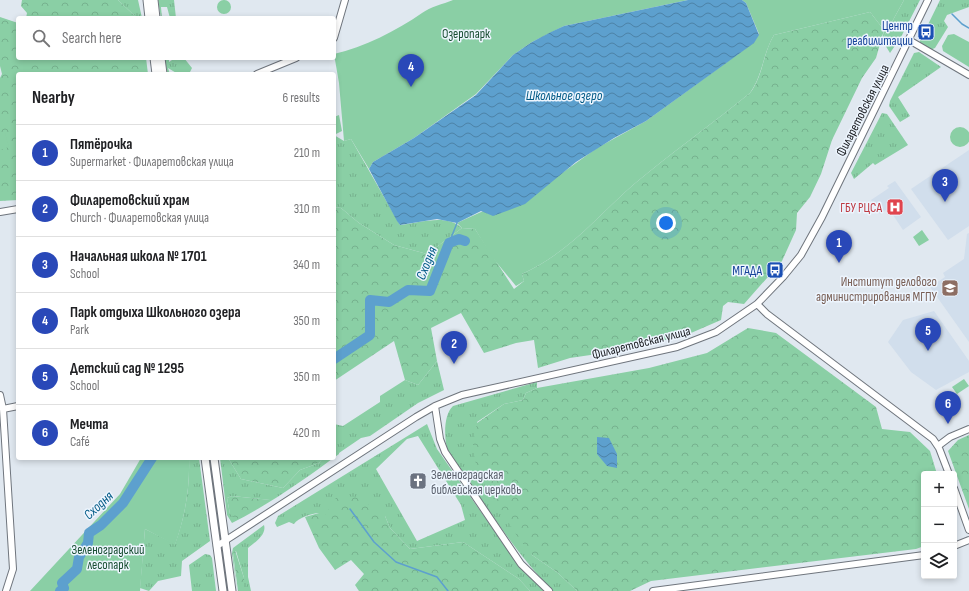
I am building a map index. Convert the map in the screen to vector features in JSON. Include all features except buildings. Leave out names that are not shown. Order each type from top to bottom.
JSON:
[{"type":"main road","points":[[147,0],[149,16]]},
{"type":"main road","points":[[154,0],[156,16]]},
{"type":"main road","points":[[154,60],[156,72]]},
{"type":"main road","points":[[161,60],[163,72]]},
{"type":"main road","points":[[205,460],[223,591]]},
{"type":"main road","points":[[214,460],[232,591]]},
{"type":"main road","points":[[215,536],[222,542],[226,541]]},
{"type":"street","points":[[336,31],[345,0]]},
{"type":"street","name":"Филаретовская улица","points":[[216,546],[435,406],[462,395],[677,347],[716,332],[757,304],[780,282],[801,255],[822,217],[928,0]]},
{"type":"street","points":[[909,40],[969,75]]},
{"type":"street","points":[[262,72],[291,60]]},
{"type":"street","points":[[0,212],[16,209]]},
{"type":"street","points":[[757,304],[773,318],[933,439],[938,446],[948,471]]},
{"type":"street","points":[[0,395],[3,409],[13,569],[6,591]]},
{"type":"street","points":[[3,409],[16,406]]},
{"type":"street","points":[[435,406],[440,439],[445,452],[521,564],[549,591]]},
{"type":"street","points":[[938,446],[950,437],[969,429]]},
{"type":"street","points":[[957,496],[969,530]]},
{"type":"street","points":[[223,518],[229,532],[236,534],[229,543],[228,556]]},
{"type":"street","points":[[957,545],[969,540]]},
{"type":"street","points":[[218,558],[219,548],[226,541]]},
{"type":"street","points":[[653,591],[921,555]]},
{"type":"shaded area","points":[[969,150],[969,226],[948,240],[911,189]]},
{"type":"shaded area","name":"ГБУ РЦСА","points":[[895,181],[921,217],[903,230],[891,212],[888,213],[886,210],[880,214],[871,200],[889,188],[887,186]]},
{"type":"shaded area","name":"Институт делового администрирования МГПУ","points":[[969,233],[969,342],[930,287],[945,277],[943,273],[964,259],[967,234]]},
{"type":"shaded area","points":[[934,311],[969,361],[969,372],[936,390],[911,372],[888,342],[903,320]]},
{"type":"green space","points":[[22,0],[118,0],[135,16],[26,16],[27,13],[21,6]]},
{"type":"green space","points":[[118,0],[138,0],[142,16],[135,16]]},
{"type":"green space","points":[[158,0],[174,0],[176,16],[169,16],[167,7],[161,7],[161,16]]},
{"type":"green space","points":[[221,0],[227,0],[231,4],[231,10],[227,14],[221,14],[217,10],[217,4]]},
{"type":"green space","name":"Озеропарк","points":[[453,0],[688,0],[564,26],[532,42],[513,55],[476,94],[414,138],[373,162],[369,169],[351,139],[344,141],[339,83],[335,60],[336,53],[380,38],[429,9]]},
{"type":"green space","points":[[742,0],[904,0],[882,40],[884,30],[870,12],[774,35],[767,49],[758,79],[750,93],[633,185],[581,234],[553,256],[522,274],[524,281],[516,286],[492,257],[475,229],[462,228],[457,223],[555,178],[597,148],[646,121],[753,43],[759,34],[746,3]]},
{"type":"green space","points":[[904,0],[920,0],[901,37],[890,53],[882,40]]},
{"type":"green space","points":[[940,0],[969,0],[969,7],[947,15],[944,21],[948,27],[935,48],[930,50],[919,43]]},
{"type":"green space","points":[[870,12],[884,30],[876,58],[862,78],[832,140],[821,174],[810,197],[797,213],[796,230],[782,261],[744,304],[728,302],[723,306],[721,320],[684,336],[604,353],[570,358],[538,368],[534,340],[516,343],[484,353],[461,313],[431,328],[437,361],[418,385],[405,380],[394,341],[336,380],[336,207],[341,208],[359,223],[394,245],[427,254],[462,228],[475,229],[514,289],[524,281],[522,274],[553,256],[581,234],[633,185],[750,93],[758,79],[767,49],[774,35]]},
{"type":"green space","points":[[0,17],[16,22],[16,60],[146,60],[148,72],[16,72],[16,200],[0,201],[0,78],[2,74],[0,66]]},
{"type":"green space","points":[[954,34],[969,42],[969,67],[943,51],[942,46],[948,35]]},
{"type":"green space","points":[[919,52],[941,67],[898,97],[910,116],[900,122],[889,106],[890,101],[914,53]]},
{"type":"green space","points":[[165,60],[169,60],[169,62],[172,60],[186,60],[192,68],[190,72],[175,72],[168,68],[169,72],[167,72]]},
{"type":"green space","points":[[882,113],[887,114],[908,145],[875,165],[873,163],[854,179],[851,173]]},
{"type":"green space","points":[[339,115],[342,131],[336,134],[336,116]]},
{"type":"green space","points":[[960,127],[967,130],[970,137],[967,144],[960,147],[953,144],[950,137],[953,130]]},
{"type":"green space","points":[[5,133],[9,147],[0,150],[0,135]]},
{"type":"green space","points":[[336,136],[344,141],[351,139],[400,225],[440,220],[456,223],[462,228],[427,254],[394,245],[359,223],[341,208],[336,207]]},
{"type":"green space","points":[[922,230],[929,240],[919,246],[913,237]]},
{"type":"green space","points":[[748,328],[776,333],[876,407],[882,429],[910,432],[930,451],[936,471],[921,471],[921,547],[916,549],[651,581],[630,591],[577,591],[558,573],[532,555],[517,536],[477,472],[473,445],[477,423],[504,404],[523,400],[526,393],[537,388],[649,368],[707,353]]},
{"type":"green space","points":[[437,361],[444,390],[418,403],[370,436],[361,438],[336,456],[336,424],[343,426],[380,402],[380,396],[405,380],[418,385]]},
{"type":"green space","points":[[964,379],[969,386],[957,394],[952,387]]},
{"type":"green space","points":[[537,382],[537,388],[526,393],[523,400],[504,404],[477,422],[532,555],[558,573],[577,591],[553,591],[541,579],[500,526],[453,460],[447,447],[445,435],[446,421],[447,415],[453,406]]},
{"type":"green space","points":[[427,424],[437,449],[502,542],[523,570],[545,591],[530,591],[519,579],[463,542],[410,549],[390,528],[385,516],[319,524],[319,513],[316,513],[302,518],[294,524],[289,522],[277,527],[275,523],[278,516]],"holes":[[[418,436],[461,505],[465,520],[417,541],[376,469],[407,439]]]},
{"type":"green space","points":[[969,435],[969,509],[957,476],[957,471],[955,471],[948,451],[958,440]]},
{"type":"green space","name":"Зеленоградский лесопарк","points":[[140,460],[189,460],[189,480],[186,502],[182,524],[175,545],[145,529],[140,591],[30,591],[120,494]]},
{"type":"green space","points":[[189,460],[199,460],[210,541],[182,561],[181,576],[158,581],[149,591],[140,588],[145,529],[175,544],[182,523],[189,480]]},
{"type":"green space","points":[[220,460],[229,460],[241,479],[283,488],[300,470],[319,463],[321,460],[331,460],[274,499],[232,523],[227,515]],"holes":[[[232,496],[270,500],[230,514],[227,498]]]},
{"type":"green space","points":[[229,460],[321,460],[319,463],[300,470],[283,488],[241,479]]},
{"type":"green space","points":[[232,496],[271,500],[237,519],[230,514],[227,498]]},
{"type":"green space","points":[[337,496],[358,497],[385,516],[390,528],[410,549],[463,542],[519,579],[530,591],[359,591],[355,585],[364,574],[351,560],[335,570],[319,548],[305,517],[319,513],[320,523]]},
{"type":"green space","points":[[264,525],[264,532],[262,535],[248,548],[248,577],[251,591],[244,591],[244,578],[236,551],[233,553],[237,591],[232,553],[233,548]]},
{"type":"green space","points":[[235,550],[244,578],[244,591],[238,591],[233,553]]},
{"type":"green space","points":[[205,554],[210,555],[212,558],[216,591],[192,591],[189,565]]},
{"type":"water","name":"Школьное озеро","points":[[688,0],[742,0],[746,3],[759,35],[754,43],[646,121],[614,138],[576,162],[525,204],[493,216],[481,211],[457,223],[437,219],[400,225],[369,169],[373,162],[414,138],[476,95],[513,55],[532,42],[551,32],[564,26]]},
{"type":"water","points":[[597,437],[609,438],[617,454],[617,468],[607,466],[597,454]]},
{"type":"waterway","name":"Сходня","points":[[952,14],[962,24],[969,28]]},
{"type":"waterway","points":[[449,243],[457,223]]},
{"type":"waterway","name":"Сходня","points":[[336,358],[370,335],[370,300],[389,302],[408,290],[430,291],[449,243],[459,239],[465,241]]},
{"type":"waterway","name":"Сходня","points":[[60,591],[64,588],[62,583],[77,569],[79,557],[88,543],[89,533],[101,525],[123,503],[151,460]]},
{"type":"waterway","points":[[350,509],[374,542],[396,562],[437,577],[448,591]]},
{"type":"place","name":"Центр реабилитации","points":[[926,32]]},
{"type":"place","name":"Парк отдыха Школьного озера","points":[[411,87]]},
{"type":"place","name":"Начальная школа № 1701","points":[[945,202]]},
{"type":"place","name":"ГБУ РЦСА","points":[[895,207]]},
{"type":"place","name":"Пятёрочка","points":[[839,263]]},
{"type":"place","name":"МГАДА","points":[[775,270]]},
{"type":"place","name":"Институт делового администрирования МГПУ","points":[[950,288]]},
{"type":"place","name":"Детский сад № 1295","points":[[928,351]]},
{"type":"place","name":"Филаретовский храм","points":[[454,364]]},
{"type":"place","name":"Мечта","points":[[948,424]]},
{"type":"place","name":"Зеленоградская библейская церковь","points":[[418,481]]}]
